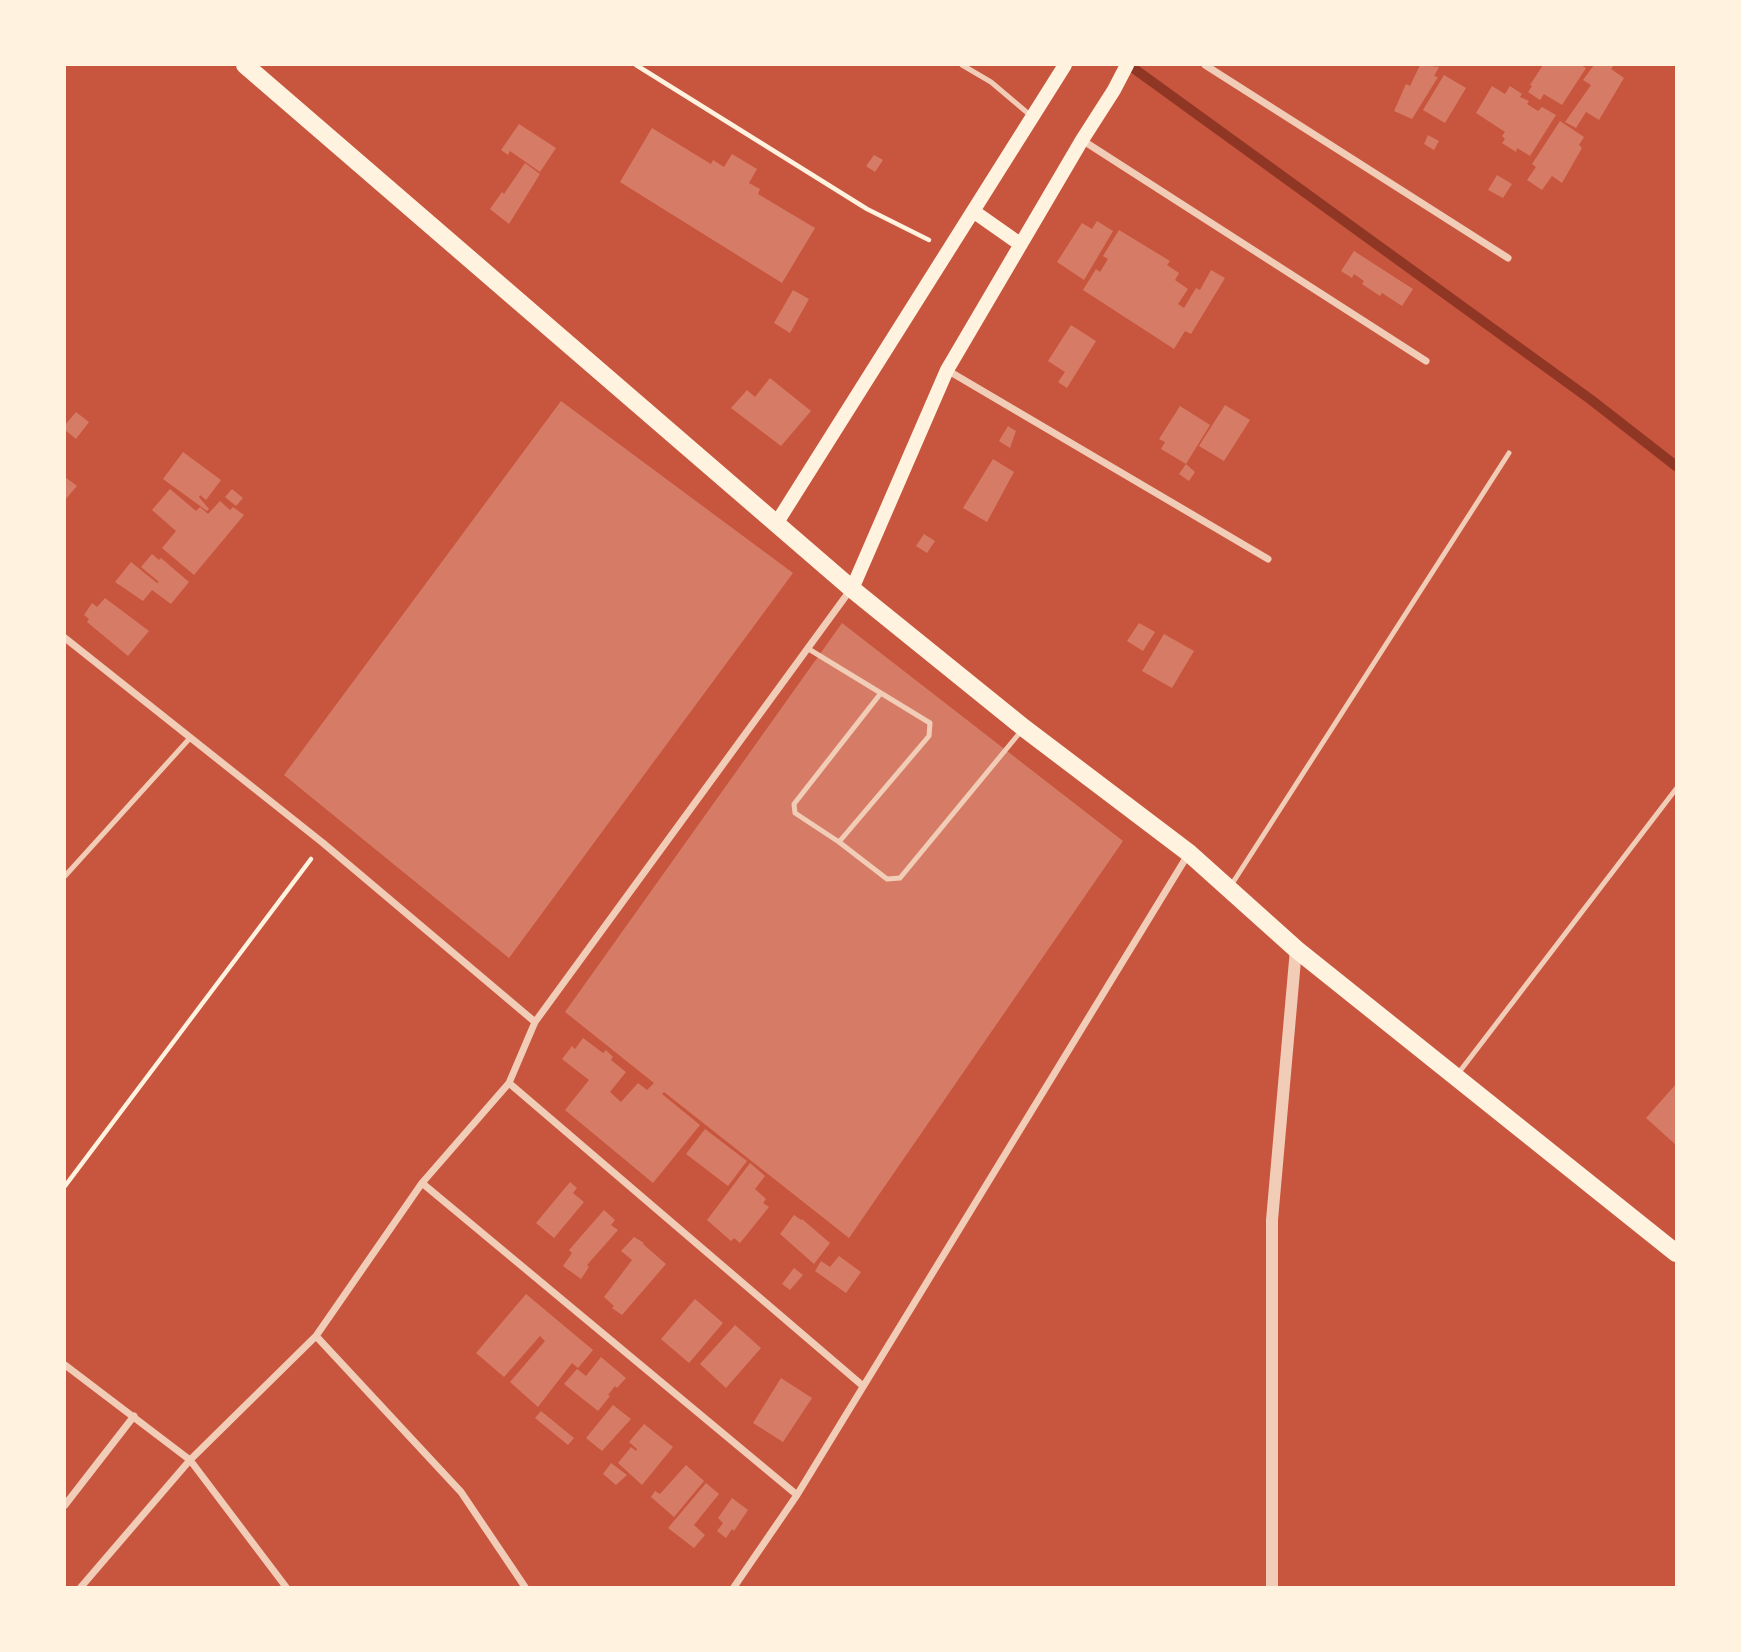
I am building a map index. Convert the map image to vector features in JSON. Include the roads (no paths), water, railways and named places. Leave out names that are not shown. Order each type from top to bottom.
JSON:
[{"type":"main road","points":[[245,65],[852,589],[1024,728],[1189,853],[1296,949],[1676,1253]]},
{"type":"main road","points":[[776,523],[1065,65]]},
{"type":"main road","points":[[852,589],[947,370],[1114,90],[1126,65]]},
{"type":"main road","points":[[973,211],[1020,244]]},
{"type":"street","points":[[1205,65],[1508,258]]},
{"type":"street","points":[[1082,140],[1426,361]]},
{"type":"street","points":[[947,370],[1268,559]]},
{"type":"street","points":[[81,1587],[190,1460],[316,1336],[422,1183],[509,1083],[535,1022],[852,589]]},
{"type":"street","points":[[65,638],[323,843],[535,1022]]},
{"type":"street","points":[[734,1587],[797,1495],[1189,853]]},
{"type":"street","points":[[1272,1587],[1272,1220],[1296,949]]},
{"type":"street","points":[[509,1083],[863,1386]]},
{"type":"street","points":[[422,1183],[797,1495]]},
{"type":"street","points":[[316,1336],[461,1492],[525,1587]]},
{"type":"street","points":[[65,1365],[190,1460],[286,1587]]},
{"type":"street","points":[[65,1505],[134,1416]]},
{"type":"lane","points":[[962,65],[991,82],[1032,116]]},
{"type":"lane","points":[[1228,889],[1509,453]]},
{"type":"lane","points":[[807,648],[930,723],[929,736],[839,842]]},
{"type":"lane","points":[[881,693],[794,804],[794,813],[839,842],[887,879],[900,878],[1024,728]]},
{"type":"lane","points":[[65,876],[190,738]]},
{"type":"lane","points":[[1456,1077],[1676,789]]},
{"type":"waterway","points":[[1129,65],[1590,399],[1676,466]]}]
